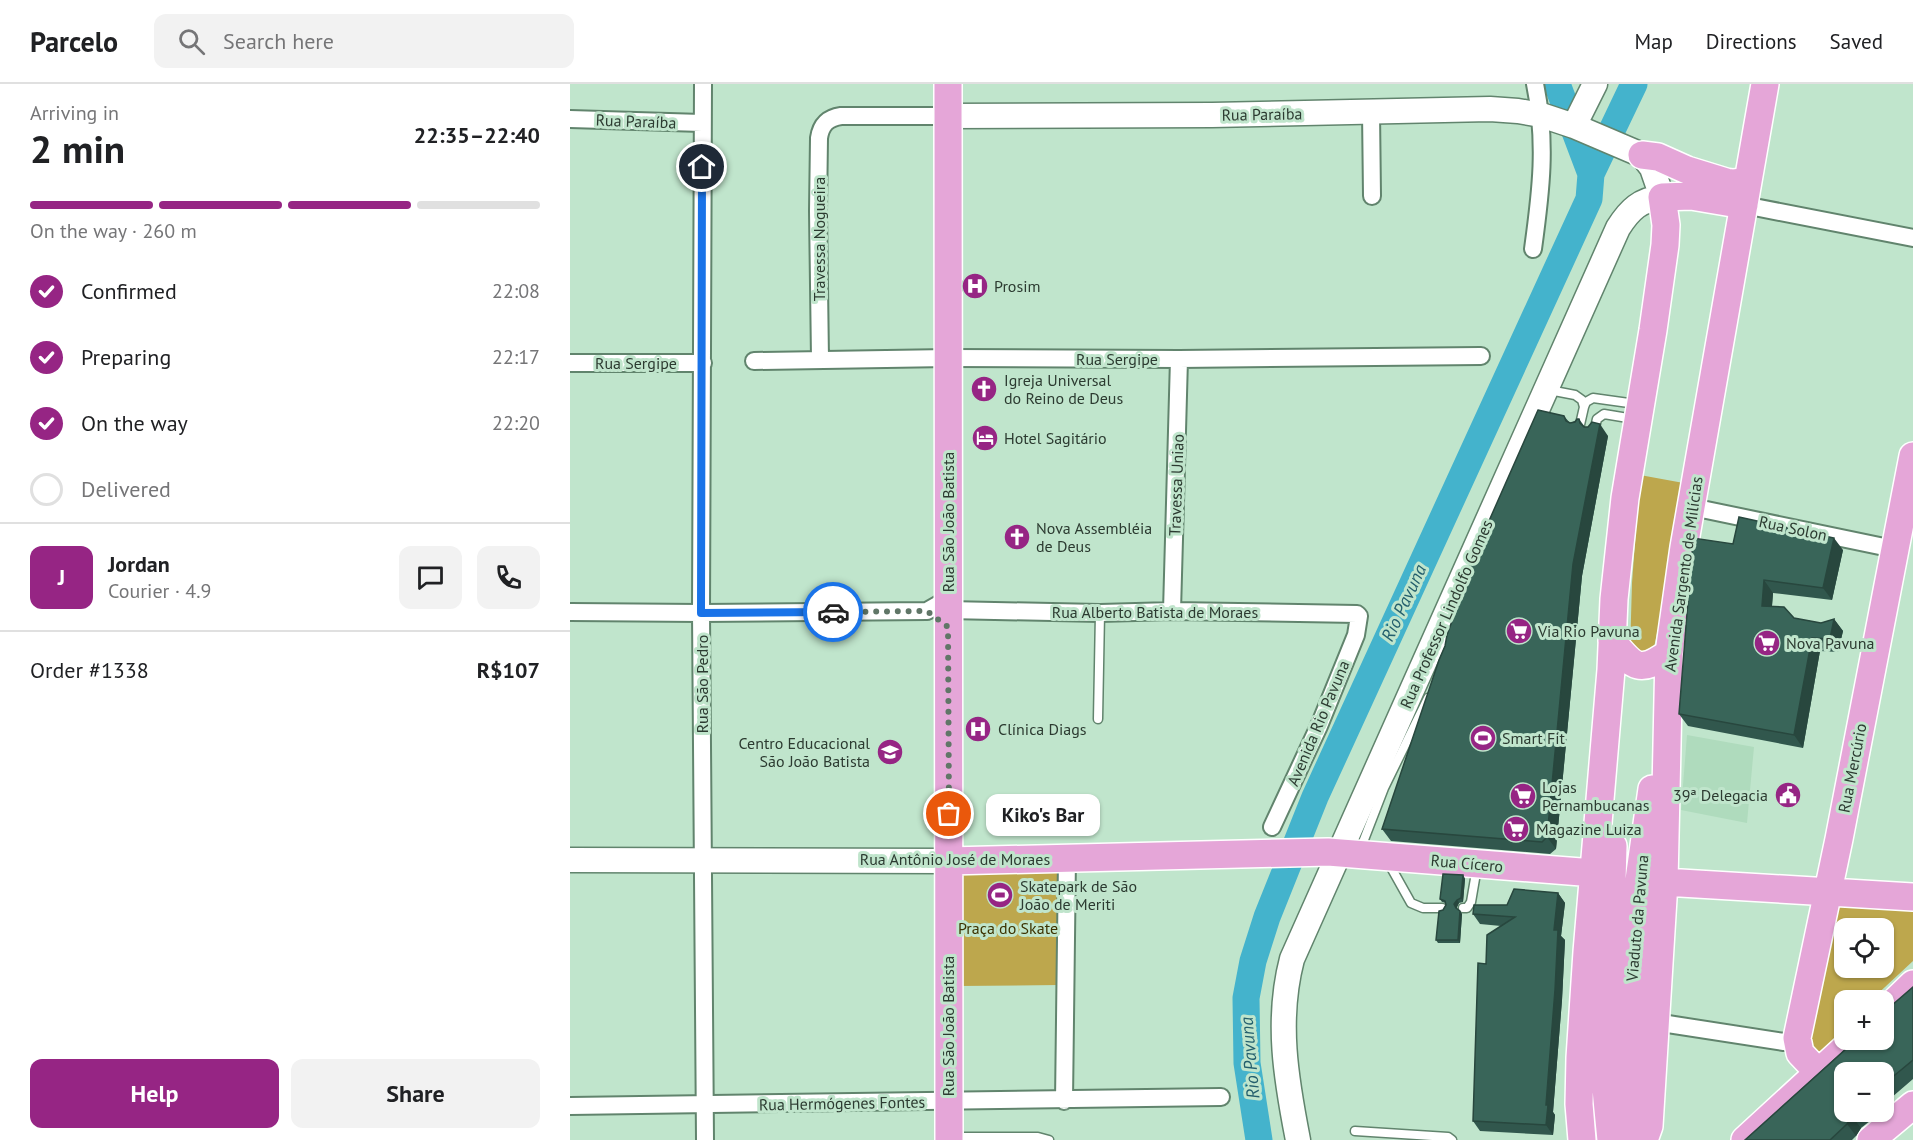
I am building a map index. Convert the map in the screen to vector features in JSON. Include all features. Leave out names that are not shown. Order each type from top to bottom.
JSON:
[{"type":"main road","name":"Rua São João Batista","points":[[948,84],[948,358],[943,612],[949,861],[949,1138]]},
{"type":"main road","name":"Avenida Sargento de Milícias","points":[[1668,699],[1668,653],[1765,84]]},
{"type":"main road","points":[[1642,155],[1658,157],[1687,170],[1732,183],[1745,193]]},
{"type":"main road","name":"Rua Professor Lindolfo Gomes","points":[[1662,197],[1745,193]]},
{"type":"main road","points":[[1662,197],[1666,225],[1665,245],[1625,498],[1615,586],[1612,642],[1628,661],[1638,666],[1654,663],[1668,653]]},
{"type":"main road","name":"Rua Mercúrio","points":[[1818,1072],[1800,1053],[1797,1038],[1913,456]]},
{"type":"main road","name":"Viaduto da Pavuna","points":[[1612,642],[1608,701],[1612,773],[1627,881],[1626,1065],[1632,1140]]},
{"type":"main road","name":"Viaduto da Pavuna","points":[[1611,1140],[1606,1089],[1627,881],[1654,771],[1668,699]]},
{"type":"main road","name":"Rua Cícero","points":[[1352,854],[1478,864],[1627,881],[1913,897]]},
{"type":"main road","name":"Rua Antônio José de Moraes","points":[[949,861],[1352,854]]},
{"type":"main road","points":[[1627,881],[1655,1022],[1649,1126],[1644,1140]]},
{"type":"main road","points":[[1582,1140],[1579,1104],[1580,1058],[1627,881]]},
{"type":"main road","points":[[1894,1002],[1913,984]]},
{"type":"main road","points":[[1745,1140],[1843,1050]]},
{"type":"main road","points":[[1871,1140],[1913,1105]]},
{"type":"street","name":"Rua São Pedro","points":[[703,84],[701,613],[705,1140]]},
{"type":"street","points":[[1533,249],[1541,197],[1542,160],[1541,115],[1535,84]]},
{"type":"street","points":[[1579,124],[1593,88]]},
{"type":"street","name":"Rua Paraíba","points":[[827,120],[841,116],[1212,115],[1490,109],[1518,111],[1579,124],[1642,155]]},
{"type":"street","points":[[1371,112],[1372,196]]},
{"type":"street","name":"Rua Paraíba","points":[[570,119],[702,123]]},
{"type":"street","name":"Travessa Nogueira","points":[[820,359],[819,138],[821,128],[827,120]]},
{"type":"street","points":[[1642,155],[1652,168],[1662,197]]},
{"type":"street","points":[[1745,193],[1913,238]]},
{"type":"street","name":"Rua Professor Lindolfo Gomes","points":[[1298,1140],[1284,1064],[1283,1019],[1287,979],[1299,941],[1352,854],[1546,389],[1618,228],[1635,206],[1651,198],[1662,197]]},
{"type":"street","name":"Rua Sergipe","points":[[754,361],[1481,356]]},
{"type":"street","name":"Travessa Uniao","points":[[1172,611],[1179,359]]},
{"type":"street","name":"Rua Sergipe","points":[[570,363],[703,363]]},
{"type":"street","name":"Rua Solon","points":[[1692,507],[1894,549]]},
{"type":"street","name":"Rua Alberto Batista de Moraes","points":[[570,612],[1100,613],[1172,611],[1352,613],[1359,616]]},
{"type":"street","name":"Avenida Rio Pavuna","points":[[1272,827],[1319,726],[1356,635],[1359,616]]},
{"type":"street","points":[[1064,1101],[1067,858]]},
{"type":"street","name":"Rua Antônio José de Moraes","points":[[570,860],[949,861]]},
{"type":"street","points":[[1655,1022],[1784,1042]]},
{"type":"street","name":"Rua Hermógenes Fontes","points":[[570,1106],[1064,1101],[1221,1097]]},
{"type":"lane","points":[[1546,389],[1579,396],[1584,407]]},
{"type":"lane","points":[[1579,429],[1584,407],[1589,400],[1597,398],[1638,412]]},
{"type":"lane","points":[[1594,433],[1597,419],[1604,414],[1638,412]]},
{"type":"lane","points":[[1098,718],[1100,613]]},
{"type":"lane","points":[[1433,686],[1352,854],[1411,903],[1423,908],[1442,908]]},
{"type":"lane","points":[[1463,909],[1467,908],[1471,902],[1478,864]]},
{"type":"lane","points":[[1355,1131],[1418,1138],[1448,1137],[1452,1140]]},
{"type":"lane","points":[[949,1138],[1038,1137],[1049,1140]]},
{"type":"shaded area","points":[[1687,735],[1754,747],[1747,823],[1681,810]]},
{"type":"green space","points":[[1640,475],[1689,484],[1653,652],[1630,652],[1632,583]]},
{"type":"green space","name":"Praça do Skate","points":[[958,870],[1058,870],[1059,985],[958,986]]},
{"type":"green space","points":[[1830,897],[1913,907],[1913,961],[1882,990],[1834,990],[1834,1042],[1822,1055],[1812,1051],[1808,1046]]},
{"type":"building","name":"Via Rio Pavuna","points":[[1538,410],[1564,416],[1570,423],[1579,419],[1584,427],[1588,427],[1592,422],[1600,424],[1573,564],[1547,837],[1542,842],[1382,829],[1445,646],[1456,610],[1458,591]]},
{"type":"building","name":"Nova Pavuna","points":[[1739,517],[1834,538],[1823,588],[1764,580],[1762,606],[1784,607],[1794,618],[1821,623],[1834,619],[1830,639],[1812,638],[1794,735],[1679,714],[1693,538],[1733,544]]},
{"type":"building","points":[[1443,874],[1463,875],[1461,898],[1454,904],[1460,911],[1458,940],[1436,940],[1439,911],[1443,910],[1446,905],[1445,901],[1440,899]]},
{"type":"building","points":[[1514,889],[1558,893],[1554,930],[1558,930],[1546,1125],[1473,1121],[1478,963],[1486,964],[1487,935],[1515,917],[1473,914],[1474,905],[1507,905]]},
{"type":"building","points":[[1913,987],[1913,1060],[1894,1076],[1894,1062],[1834,1062],[1834,1122],[1848,1122],[1830,1140],[1745,1140],[1845,1050],[1894,1050],[1894,1003]]},
{"type":"waterway","points":[[1557,84],[1591,174]]},
{"type":"waterway","name":"Rio Pavuna","points":[[1259,1140],[1247,1063],[1246,998],[1253,961],[1267,917],[1315,797],[1589,199],[1591,174],[1634,84]]},
{"type":"way so far","points":[[833,612],[927,611],[948,627],[949,814]]},
{"type":"place","name":"Prosim","points":[[975,286]]},
{"type":"place","name":"Igreja Universal do Reino de Deus","points":[[984,389]]},
{"type":"place","name":"Hotel Sagitário","points":[[985,438]]},
{"type":"place","name":"Nova Assembléia de Deus","points":[[1017,537]]},
{"type":"place","name":"Via Rio Pavuna","points":[[1519,631]]},
{"type":"place","name":"Nova Pavuna","points":[[1767,643]]},
{"type":"place","name":"Clínica Diags","points":[[978,729]]},
{"type":"place","name":"Smart Fit","points":[[1483,738]]},
{"type":"place","name":"Centro Educacional São João Batista","points":[[890,752]]},
{"type":"place","name":"39ª Delegacia","points":[[1788,795]]},
{"type":"place","name":"Lojas Pernambucanas","points":[[1523,796]]},
{"type":"place","name":"Kiko's Bar","points":[[949,814]]},
{"type":"place","name":"Magazine Luiza","points":[[1516,829]]},
{"type":"place","name":"Skatepark de São João de Meriti","points":[[1000,895]]},
{"type":"route","points":[[702,167],[701,613],[833,612]]}]
